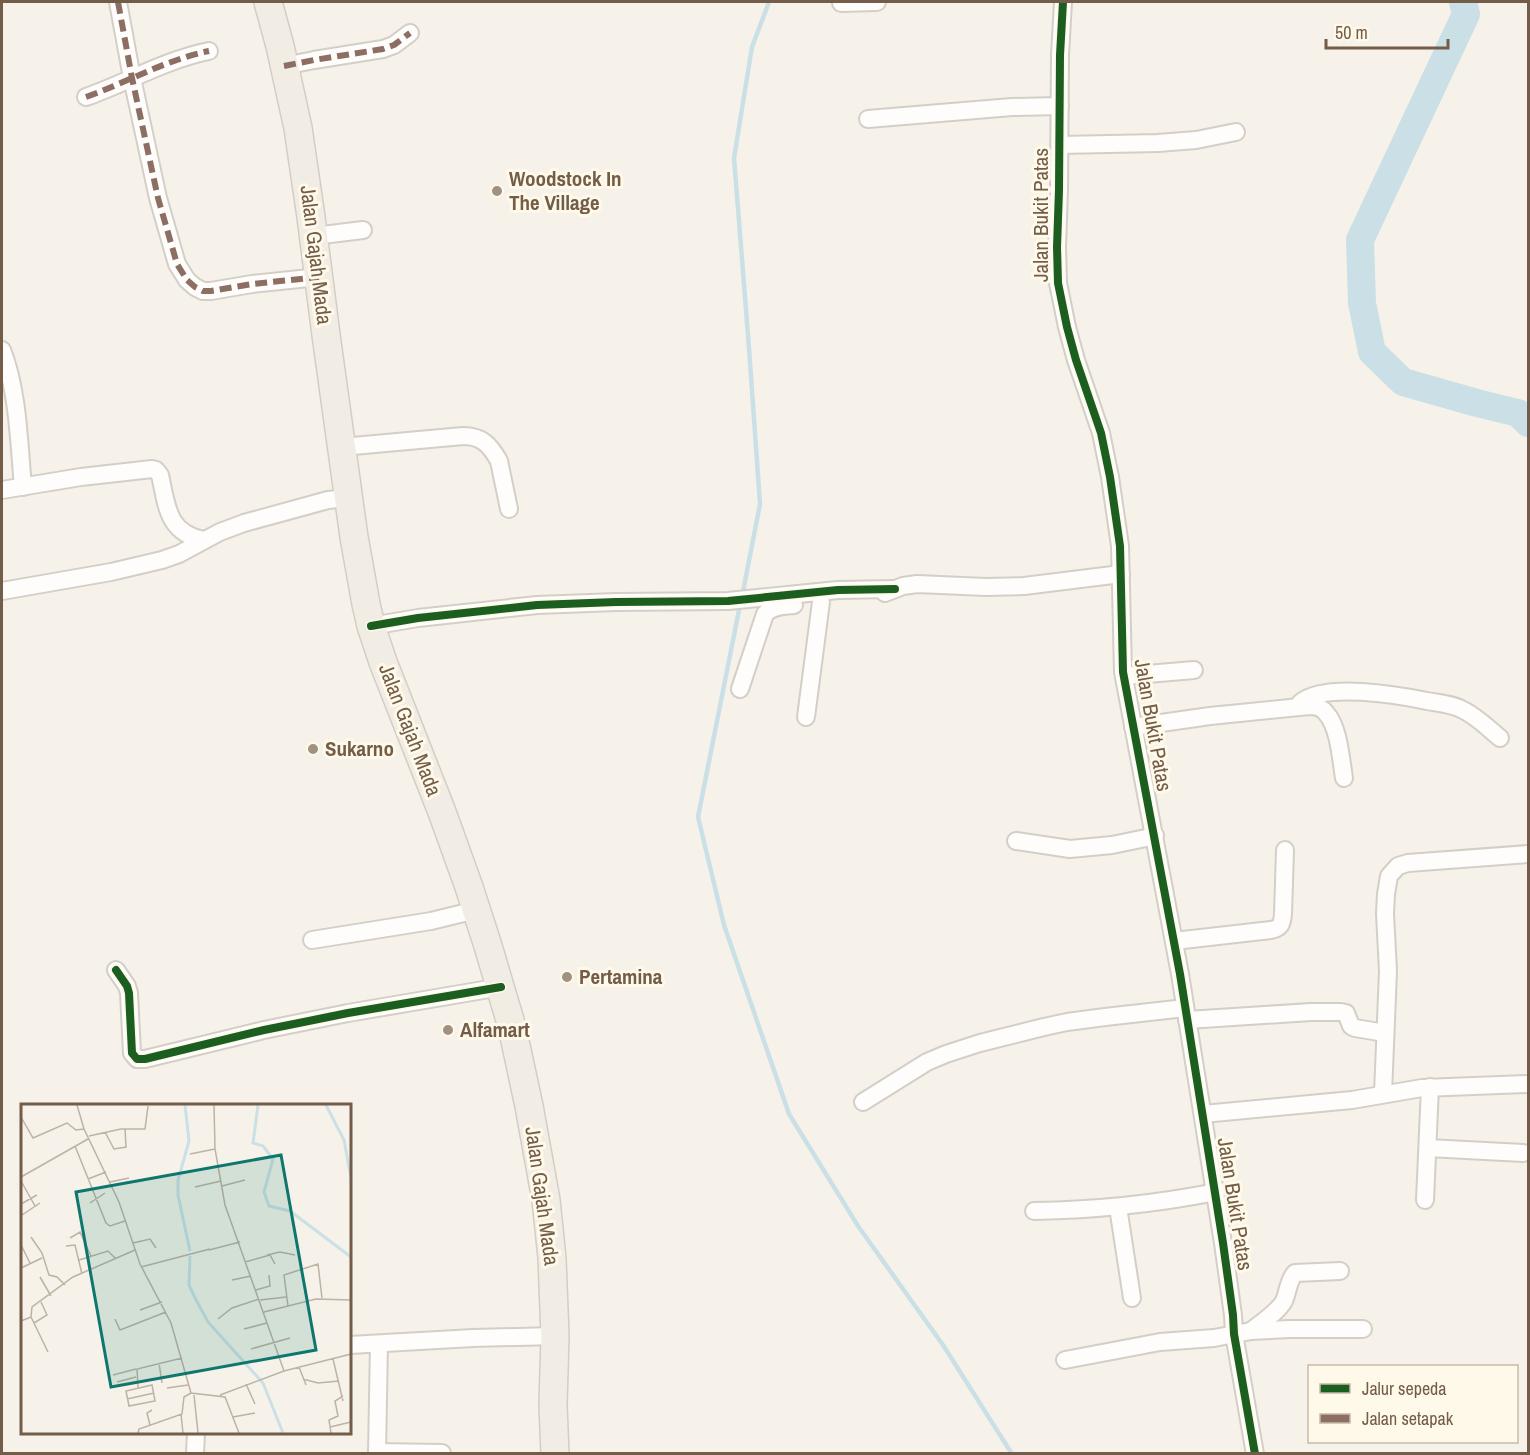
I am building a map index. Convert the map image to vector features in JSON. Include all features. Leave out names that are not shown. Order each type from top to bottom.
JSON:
[{"type":"highway","name":"Jalan Gajah Mada","points":[[268,2],[298,128],[359,570],[371,626],[469,887],[501,987],[519,1060],[546,1200],[552,1258],[555,1336],[553,1395],[555,1454]]},
{"type":"street","points":[[118,2],[132,78],[164,220],[177,264],[187,279],[195,287],[203,291],[211,291],[319,276]]},
{"type":"street","points":[[841,3],[877,2]]},
{"type":"street","name":"Jalan Bukit Patas","points":[[1063,2],[1060,38],[1058,283],[1076,360],[1101,433],[1117,518],[1124,676],[1174,941],[1216,1192],[1234,1334],[1255,1454]]},
{"type":"street","points":[[284,66],[383,49],[394,45],[410,33]]},
{"type":"street","points":[[86,98],[164,64],[209,51]]},
{"type":"street","points":[[868,119],[1012,107],[1060,106]]},
{"type":"street","points":[[1060,145],[1158,143],[1196,140],[1236,132]]},
{"type":"street","points":[[314,236],[363,230]]},
{"type":"street","points":[[2,350],[12,388],[23,487]]},
{"type":"street","points":[[342,447],[476,436],[483,440],[500,461],[508,509]]},
{"type":"street","points":[[2,490],[81,477],[147,469],[156,470],[160,475],[167,508],[175,525],[192,538],[204,540]]},
{"type":"street","points":[[2,591],[162,560],[244,523],[268,515],[328,500],[349,498]]},
{"type":"street","points":[[740,689],[765,614],[775,607],[871,599],[895,589],[917,584],[1024,586],[1121,574]]},
{"type":"street","points":[[371,626],[418,618],[537,605],[728,601],[838,590],[895,589]]},
{"type":"street","points":[[806,717],[821,603]]},
{"type":"street","points":[[1124,676],[1194,670]]},
{"type":"street","points":[[1295,708],[1302,700],[1325,694],[1352,692],[1397,695],[1451,705],[1464,710],[1500,738]]},
{"type":"street","points":[[1133,728],[1210,716],[1314,706],[1327,713],[1334,727],[1344,778]]},
{"type":"street","points":[[1016,841],[1070,849],[1112,845],[1155,835]]},
{"type":"street","points":[[1174,941],[1279,928],[1283,914],[1285,850]]},
{"type":"street","points":[[1383,1094],[1388,971],[1385,903],[1388,881],[1393,871],[1398,866],[1408,863],[1528,854]]},
{"type":"street","points":[[312,940],[431,921],[476,910]]},
{"type":"street","points":[[116,970],[129,993],[132,1053],[137,1059],[337,1015],[501,987]]},
{"type":"street","points":[[863,1101],[927,1062],[946,1054],[1034,1029],[1105,1017],[1341,1012],[1346,1013],[1351,1026],[1355,1028],[1385,1033]]},
{"type":"street","points":[[1203,1114],[1344,1101],[1430,1087],[1528,1084]]},
{"type":"street","points":[[1425,1200],[1430,1087]]},
{"type":"street","points":[[1428,1148],[1523,1153]]},
{"type":"street","points":[[1034,1211],[1118,1207],[1216,1192]]},
{"type":"street","points":[[1118,1207],[1132,1298]]},
{"type":"street","points":[[1251,1331],[1283,1302],[1290,1278],[1295,1273],[1340,1270]]},
{"type":"street","points":[[1065,1360],[1160,1342],[1214,1338],[1251,1331],[1363,1329]]},
{"type":"street","points":[[351,1345],[555,1336]]},
{"type":"street","points":[[379,1344],[377,1453],[442,1453]]},
{"type":"street","points":[[195,1454],[196,1434]]},
{"type":"waterway","points":[[742,597],[760,504],[734,158],[752,47],[769,2]]},
{"type":"waterway","points":[[1463,2],[1466,14],[1360,240],[1362,303],[1372,352],[1403,382],[1518,413],[1528,423]]},
{"type":"waterway","points":[[740,605],[698,817],[724,925],[789,1114],[858,1226],[943,1345],[1012,1454]]},
{"type":"marked path","points":[[118,2],[158,198],[177,264],[187,280],[203,291],[211,291],[319,277]]},
{"type":"marked path","points":[[284,66],[383,49],[394,45],[410,33]]},
{"type":"marked path","points":[[86,97],[162,66],[209,51]]},
{"type":"cycle path","points":[[1063,2],[1060,55],[1058,283],[1067,327],[1101,433],[1110,477],[1120,546],[1123,672],[1180,974],[1223,1243],[1234,1334],[1255,1454]]},
{"type":"cycle path","points":[[371,626],[418,618],[537,605],[728,601],[838,590],[895,589]]},
{"type":"cycle path","points":[[116,970],[129,993],[132,1053],[137,1059],[348,1013],[501,987]]},
{"type":"place","name":"Woodstock In The Village","points":[[497,191]]},
{"type":"place","name":"Sukarno","points":[[313,749]]},
{"type":"place","name":"Pertamina","points":[[567,977]]},
{"type":"place","name":"Alfamart","points":[[448,1030]]}]
